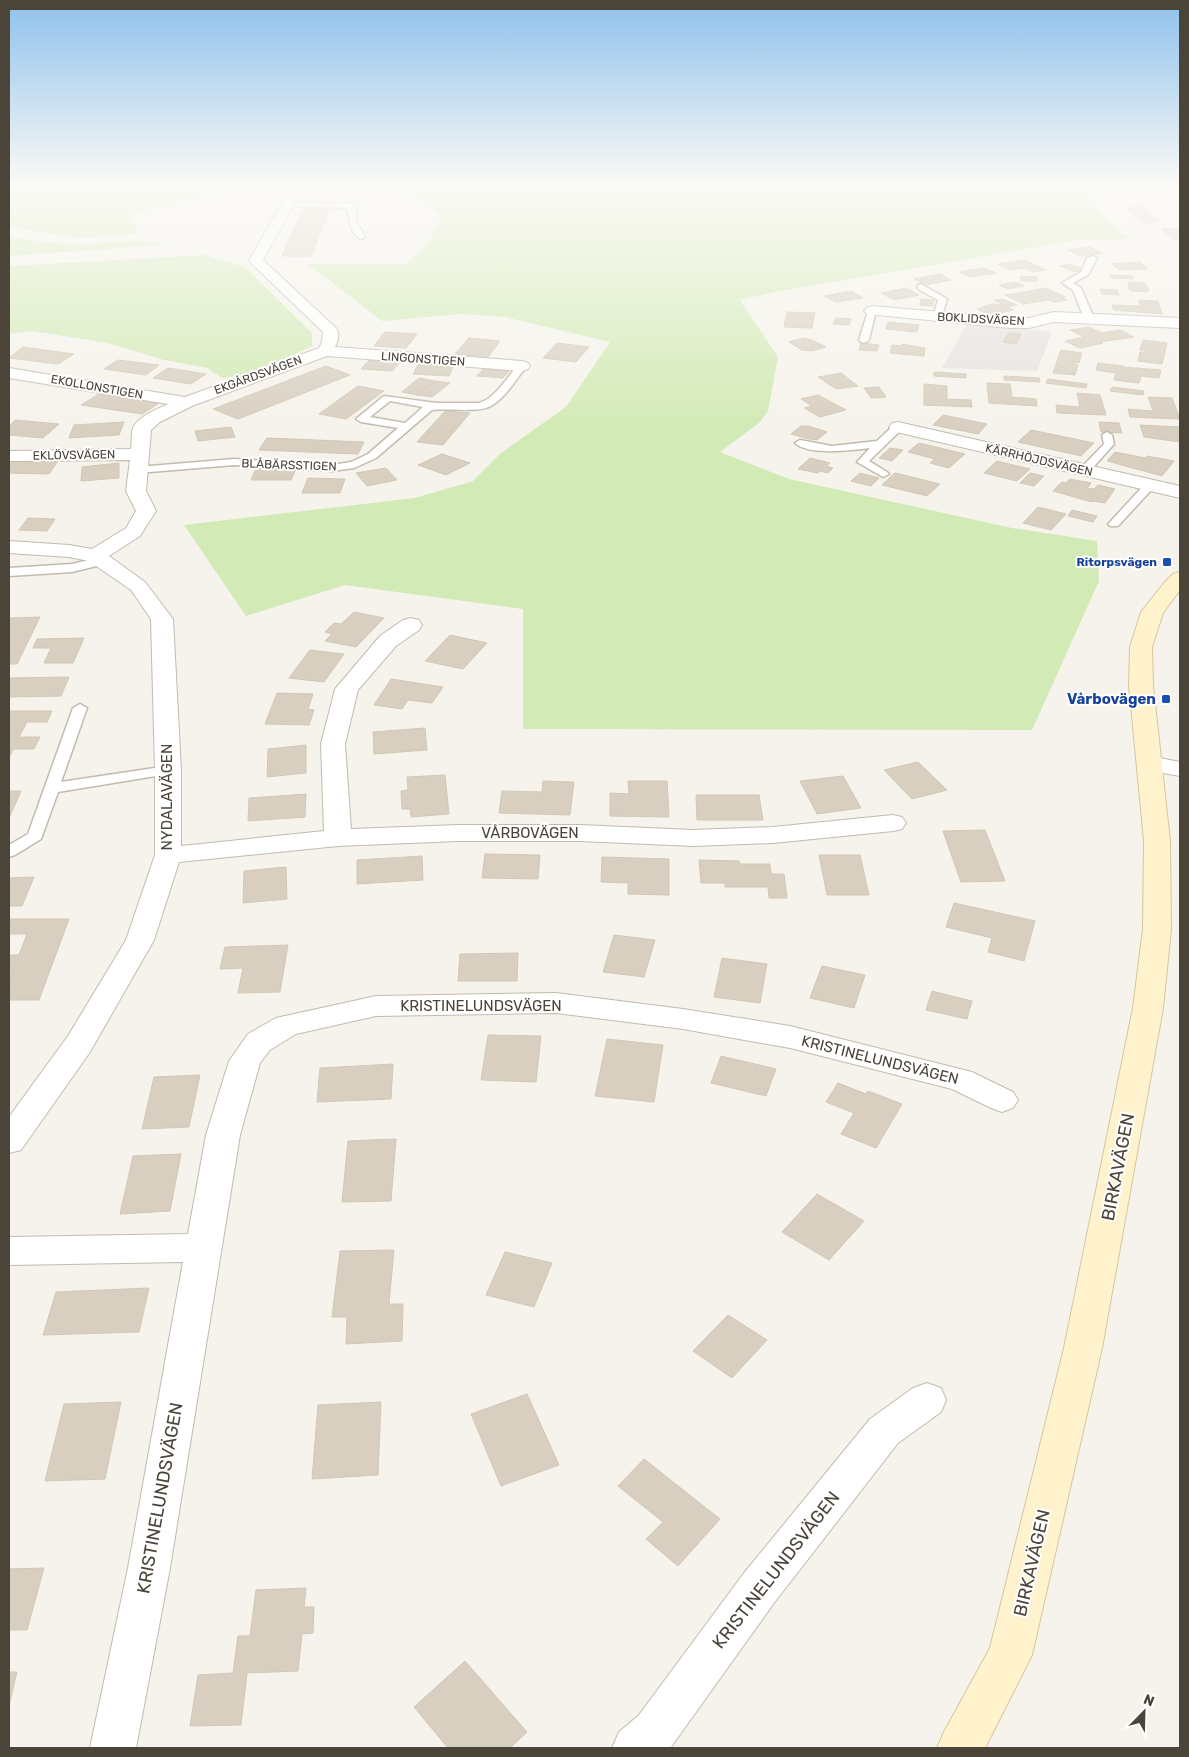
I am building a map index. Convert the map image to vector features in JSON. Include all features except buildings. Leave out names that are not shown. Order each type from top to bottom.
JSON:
[{"type":"street","points":[[262,266],[331,331],[330,342],[324,351]]},
{"type":"street","name":"BOKLIDSVÄGEN","points":[[872,311],[1010,323],[1029,323],[1054,317],[1180,322]]},
{"type":"street","name":"LINGONSTIGEN","points":[[324,351],[522,366]]},
{"type":"street","name":"EKGÅRDSVÄGEN","points":[[98,558],[133,532],[146,512],[136,491],[142,428],[154,418],[186,402],[324,351]]},
{"type":"street","name":"EKOLLONSTIGEN","points":[[9,373],[186,402]]},
{"type":"street","name":"KÄRRHÖJDSVÄGEN","points":[[898,427],[1180,492]]},
{"type":"street","name":"EKLÖVSVÄGEN","points":[[9,456],[139,462]]},
{"type":"street","name":"NYDALAVÄGEN","points":[[9,547],[69,551],[98,558],[138,586],[162,619],[168,770],[168,855],[140,940],[79,1044],[9,1141]]},
{"type":"street","name":"BIRKAVÄGEN","points":[[960,1748],[1010,1655],[1083,1348],[1148,1008],[1156,928],[1157,841],[1165,767],[1141,684],[1141,647],[1152,612],[1171,586],[1180,578]]},
{"type":"street","points":[[338,838],[333,744],[347,689],[388,641],[411,625]]},
{"type":"street","name":"VÅRBOVÄGEN","points":[[168,855],[338,838],[458,833],[580,833],[693,838],[773,835],[893,823]]},
{"type":"street","name":"KRISTINELUNDSVÄGEN","points":[[113,1748],[149,1568],[223,1135],[245,1061],[259,1042],[288,1025],[376,1006],[556,1003],[683,1019],[790,1037],[961,1080],[1002,1100]]},
{"type":"street","points":[[9,1251],[204,1248]]},
{"type":"street","name":"KRISTINELUNDSVÄGEN","points":[[634,1748],[655,1731],[759,1588],[884,1431],[926,1400]]},
{"type":"lane","points":[[1088,266],[1085,273],[1066,283],[1077,288],[1089,318]]},
{"type":"lane","points":[[922,287],[943,299],[938,317]]},
{"type":"lane","points":[[864,340],[872,311]]},
{"type":"lane","points":[[406,426],[361,419],[388,398],[435,406],[479,406],[487,404],[500,393],[522,366]]},
{"type":"lane","name":"BLÅBÄRSSTIGEN","points":[[139,462],[234,462],[332,468],[344,467],[364,461],[425,410],[435,406]]},
{"type":"lane","points":[[883,474],[862,462],[898,427]]},
{"type":"lane","points":[[1085,470],[1109,444],[1107,434]]},
{"type":"lane","points":[[800,443],[832,449],[880,444]]},
{"type":"lane","points":[[1114,524],[1150,485]]},
{"type":"lane","points":[[9,572],[72,568],[98,558]]},
{"type":"lane","points":[[9,852],[35,836],[80,708]]},
{"type":"lane","points":[[52,788],[168,770]]},
{"type":"green space","points":[[9,266],[242,266],[245,267],[312,333],[312,346],[254,373],[222,378],[207,368],[164,360],[108,343],[32,331],[9,334]]},
{"type":"green space","points":[[311,266],[926,266],[775,292],[740,300],[778,357],[768,411],[759,423],[720,452],[789,479],[1012,528],[1097,541],[1099,581],[1032,730],[523,729],[523,609],[345,585],[246,616],[184,525],[415,498],[473,481],[501,453],[566,407],[610,342],[505,317],[461,314],[382,321]]},
{"type":"shaded area","points":[[968,322],[1052,332],[1037,371],[942,368]]},
{"type":"place","name":"Ritorpsvägen","points":[[1167,562]]},
{"type":"place","name":"Vårbovägen","points":[[1166,699]]}]
